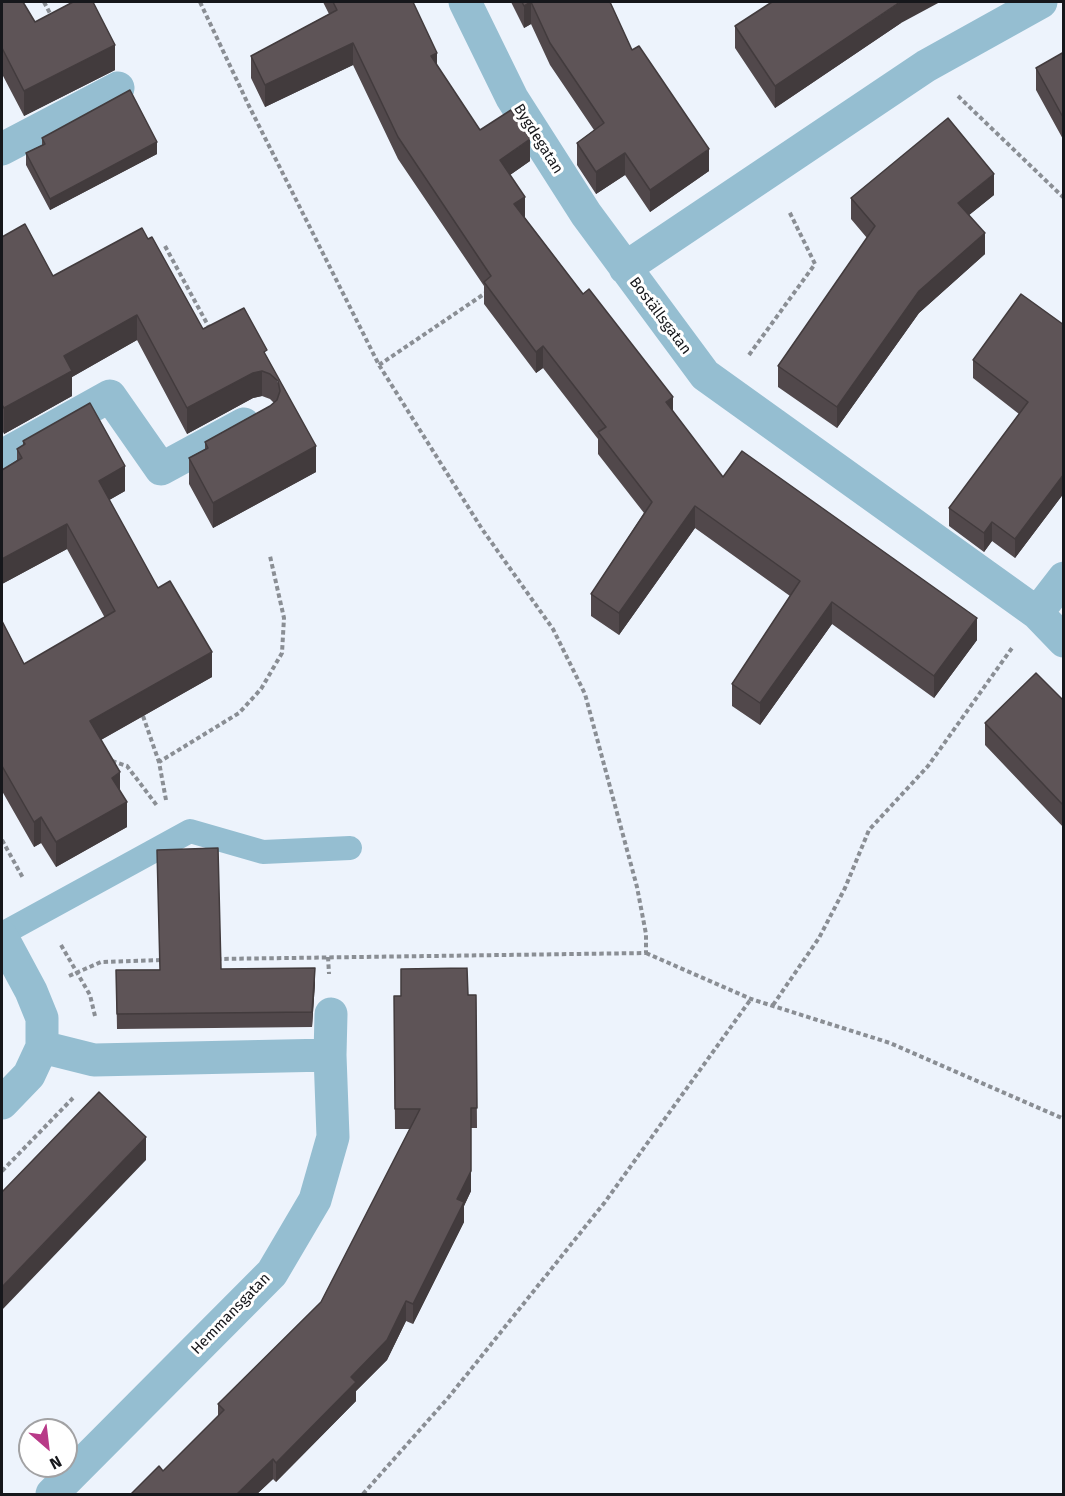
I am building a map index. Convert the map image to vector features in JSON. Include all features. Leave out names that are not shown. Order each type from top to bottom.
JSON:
[{"type":"street","name":"Bygdegatan","points":[[465,2],[512,98],[586,214],[625,268]]},
{"type":"street","name":"Boställsgatan","points":[[1041,2],[926,66],[625,268],[705,375],[1037,613],[1064,641]]},
{"type":"street","points":[[2,148],[118,88]]},
{"type":"street","points":[[2,456],[110,396],[161,469],[261,415]]},
{"type":"street","points":[[1037,613],[1064,578]]},
{"type":"street","points":[[2,935],[31,991],[42,1018],[42,1047],[29,1075],[2,1103]]},
{"type":"street","name":"Hemmansgatan","points":[[52,1494],[272,1273],[315,1200],[333,1137],[331,1014]]},
{"type":"street","points":[[42,1047],[94,1060],[330,1055]]},
{"type":"lane","points":[[2,935],[190,831],[263,852],[350,848]]},
{"type":"path","points":[[44,2],[55,23]]},
{"type":"path","points":[[200,2],[254,116],[379,365],[482,529],[553,629],[585,694],[637,887],[646,934],[646,953]]},
{"type":"path","points":[[926,66],[1064,198]]},
{"type":"path","points":[[723,389],[815,264],[769,171]]},
{"type":"path","points":[[165,246],[216,339]]},
{"type":"path","points":[[379,365],[495,286]]},
{"type":"path","points":[[159,762],[240,713],[261,689],[282,653],[284,618],[270,556]]},
{"type":"path","points":[[773,1005],[819,938],[845,888],[869,830],[928,766],[1037,613]]},
{"type":"path","points":[[143,716],[159,762],[166,801],[161,846]]},
{"type":"path","points":[[105,758],[127,766],[164,815]]},
{"type":"path","points":[[209,959],[646,953],[751,999],[890,1043],[1064,1119]]},
{"type":"path","points":[[31,991],[101,962],[173,960]]},
{"type":"path","points":[[363,1494],[448,1398],[605,1202],[751,999]]},
{"type":"building","points":[[2,2],[23,2],[35,22],[73,2],[93,2],[115,45],[24,91],[2,48]]},
{"type":"building","points":[[333,2],[413,2],[437,53],[431,56],[480,130],[511,110],[530,139],[500,160],[525,197],[514,204],[583,294],[589,289],[673,397],[666,402],[723,477],[742,451],[977,618],[934,676],[832,602],[760,703],[732,684],[800,581],[695,506],[619,613],[591,594],[652,502],[598,432],[606,427],[543,346],[536,352],[484,282],[491,276],[398,137],[353,43],[265,85],[251,56],[337,10]]},
{"type":"building","points":[[531,2],[610,2],[632,50],[639,46],[709,149],[650,190],[625,153],[596,172],[577,143],[604,123],[550,43]]},
{"type":"building","points":[[772,2],[900,2],[775,86],[735,26]]},
{"type":"building","points":[[1064,52],[1064,119],[1036,68]]},
{"type":"building","points":[[130,90],[157,142],[50,199],[26,153],[45,144],[42,138]]},
{"type":"building","points":[[948,118],[994,174],[958,203],[985,233],[919,291],[837,407],[778,366],[875,226],[851,198]]},
{"type":"building","points":[[25,224],[53,276],[142,228],[148,239],[152,237],[203,329],[244,308],[267,350],[264,352],[316,446],[213,503],[189,458],[208,448],[205,442],[277,400],[280,391],[278,381],[262,371],[253,373],[187,408],[137,315],[64,356],[72,371],[4,408],[2,405],[2,237]]},
{"type":"building","points":[[1021,294],[1064,325],[1064,474],[1015,539],[992,522],[984,533],[949,508],[1028,402],[973,360]]},
{"type":"building","points":[[90,403],[125,466],[99,481],[158,588],[170,581],[212,652],[90,721],[120,772],[112,778],[127,802],[56,842],[41,817],[34,822],[2,766],[2,621],[24,664],[115,611],[67,524],[2,559],[2,470],[22,458],[17,449],[25,444],[23,441]]},
{"type":"building","points":[[1036,673],[1064,701],[1064,806],[985,723]]},
{"type":"building","points":[[218,848],[221,969],[315,968],[312,1012],[117,1014],[116,970],[160,970],[157,850]]},
{"type":"building","points":[[467,968],[468,995],[476,995],[477,1108],[471,1108],[471,1171],[457,1199],[464,1202],[413,1304],[406,1301],[387,1340],[351,1377],[356,1382],[276,1463],[273,1459],[237,1494],[131,1494],[159,1466],[163,1471],[224,1410],[218,1404],[321,1302],[420,1109],[395,1109],[394,996],[401,996],[401,969]]},
{"type":"building","points":[[99,1092],[146,1137],[2,1287],[2,1192]]}]
